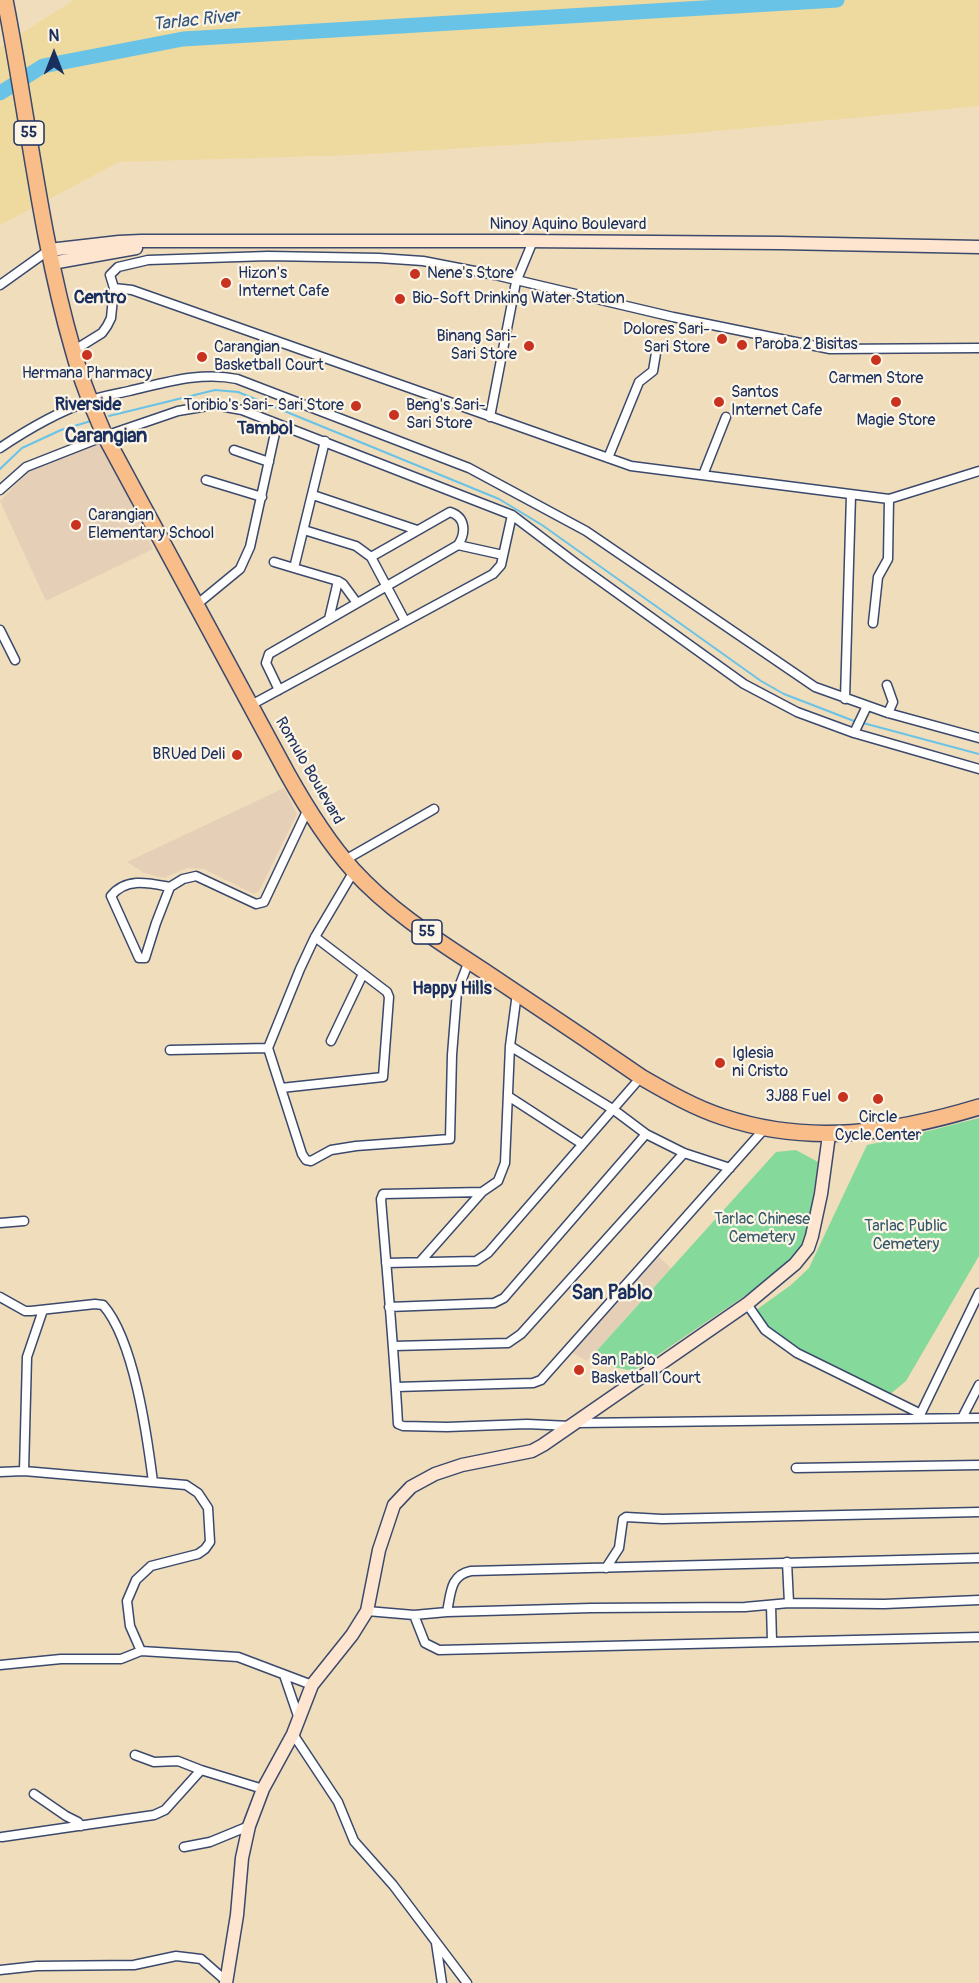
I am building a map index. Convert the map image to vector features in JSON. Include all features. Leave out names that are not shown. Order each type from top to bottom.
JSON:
[{"type":"highway","name":"Romulo Boulevard","points":[[5,0],[50,251],[73,351],[90,400],[105,436],[250,705],[308,809],[349,866],[389,904],[641,1077],[667,1092],[722,1117],[766,1127],[829,1135],[886,1130],[979,1107]]},
{"type":"street","name":"Ninoy Aquino Boulevard","points":[[50,251],[146,246],[158,242],[533,241],[979,247]]},
{"type":"street","points":[[489,417],[516,282],[533,241]]},
{"type":"street","points":[[0,285],[50,251]]},
{"type":"street","points":[[73,351],[102,333],[111,318],[114,288],[110,275],[112,270],[128,263],[148,260],[268,256],[423,261],[495,275],[516,282],[673,317],[831,349],[979,348]]},
{"type":"street","points":[[114,288],[132,290],[631,466],[889,499],[979,471]]},
{"type":"street","points":[[608,458],[639,382],[653,371],[656,353]]},
{"type":"street","points":[[0,448],[27,430],[90,400],[164,382],[219,375],[237,379],[469,468],[586,531],[815,687],[888,713],[979,738]]},
{"type":"street","points":[[0,490],[26,467],[178,411],[214,405],[242,410],[512,515],[744,684],[797,712],[854,733],[979,769]]},
{"type":"street","points":[[703,476],[726,417]]},
{"type":"street","points":[[195,606],[240,569],[250,546],[277,424]]},
{"type":"street","points":[[294,568],[325,441]]},
{"type":"street","points":[[234,450],[269,462]]},
{"type":"street","points":[[206,480],[262,497]]},
{"type":"street","points":[[313,495],[417,530]]},
{"type":"street","points":[[845,699],[851,495]]},
{"type":"street","points":[[873,623],[878,577],[888,559],[889,499]]},
{"type":"street","points":[[279,690],[266,663],[269,654],[458,545],[464,531],[461,520],[457,514],[450,512],[371,557]]},
{"type":"street","points":[[250,705],[493,574],[501,565],[512,515]]},
{"type":"street","points":[[304,530],[356,546],[371,557],[405,621]]},
{"type":"street","points":[[458,545],[503,555]]},
{"type":"street","points":[[274,562],[338,581],[343,584],[357,603]]},
{"type":"street","points":[[329,619],[338,581]]},
{"type":"street","points":[[0,630],[15,660]]},
{"type":"street","points":[[887,686],[893,702],[888,713]]},
{"type":"street","points":[[854,733],[867,706]]},
{"type":"street","points":[[170,887],[146,882],[134,883],[111,896],[140,958],[145,958],[170,887],[183,879],[196,876],[256,904],[264,902],[308,809]]},
{"type":"street","points":[[434,809],[349,866],[300,969],[268,1048],[302,1154],[306,1160],[311,1161],[331,1150],[356,1146],[442,1141],[450,1138],[452,1055],[457,992],[469,961]]},
{"type":"street","points":[[281,1088],[383,1077],[389,997],[387,992],[315,937]]},
{"type":"street","points":[[331,1041],[363,974]]},
{"type":"street","points":[[420,1262],[482,1192],[498,1180],[505,1162],[510,1046],[517,993]]},
{"type":"street","points":[[510,1046],[614,1110],[646,1134],[684,1153],[730,1168]]},
{"type":"street","points":[[170,1050],[268,1048]]},
{"type":"street","points":[[386,1263],[476,1261],[488,1253],[641,1077]]},
{"type":"street","points":[[508,1096],[582,1144]]},
{"type":"street","points":[[396,1387],[533,1383],[541,1380],[766,1127]]},
{"type":"street","points":[[388,1307],[494,1303],[504,1298],[646,1134]]},
{"type":"street","points":[[226,1982],[237,1915],[242,1858],[249,1826],[264,1789],[293,1734],[312,1686],[368,1611],[379,1550],[394,1505],[411,1487],[435,1474],[532,1451],[747,1304],[795,1264],[808,1248],[821,1194],[829,1135]]},
{"type":"street","points":[[394,1346],[508,1343],[521,1334],[684,1153]]},
{"type":"street","points":[[482,1192],[383,1194],[381,1199],[388,1307],[394,1346],[398,1424],[447,1427],[919,1416],[979,1418]]},
{"type":"street","points":[[0,1223],[24,1221]]},
{"type":"street","points":[[919,1416],[979,1293]]},
{"type":"street","points":[[0,1297],[25,1311],[103,1305],[111,1315],[126,1348],[146,1428],[153,1482]]},
{"type":"street","points":[[747,1304],[765,1330],[797,1353],[919,1416]]},
{"type":"street","points":[[24,1471],[27,1357],[43,1310]]},
{"type":"street","points":[[962,1418],[979,1385]]},
{"type":"street","points":[[796,1468],[979,1465]]},
{"type":"street","points":[[0,1472],[24,1471],[186,1485],[198,1493],[208,1508],[210,1542],[198,1554],[152,1566],[136,1580],[127,1601],[130,1626],[141,1651]]},
{"type":"street","points":[[606,1568],[619,1548],[623,1520],[626,1517],[662,1519],[979,1512]]},
{"type":"street","points":[[447,1612],[453,1582],[463,1573],[471,1571],[979,1557]]},
{"type":"street","points":[[787,1562],[789,1604]]},
{"type":"street","points":[[368,1611],[414,1615],[447,1612],[885,1604],[979,1600]]},
{"type":"street","points":[[771,1605],[772,1642]]},
{"type":"street","points":[[414,1615],[425,1644],[439,1650],[979,1637]]},
{"type":"street","points":[[0,1665],[60,1659],[122,1659],[141,1651],[238,1657],[312,1686]]},
{"type":"street","points":[[284,1675],[298,1719]]},
{"type":"street","points":[[293,1734],[338,1802],[354,1841],[393,1885],[467,1983]]},
{"type":"street","points":[[135,1755],[154,1762],[178,1761],[264,1789]]},
{"type":"street","points":[[2,1837],[154,1815],[165,1810],[201,1770]]},
{"type":"street","points":[[34,1794],[81,1826]]},
{"type":"street","points":[[184,1847],[204,1844],[249,1826]]},
{"type":"street","points":[[436,1943],[442,1983]]},
{"type":"street","points":[[0,1970],[37,1966],[134,1965],[176,1956],[201,1959],[226,1982]]},
{"type":"shaded area","name":"Carangian Elementary School","points":[[101,441],[153,549],[46,601],[0,501],[28,472]]},
{"type":"shaded area","points":[[284,788],[297,814],[259,891],[254,894],[204,869],[187,868],[164,878],[144,873],[127,862]]},
{"type":"shaded area","points":[[656,1254],[671,1268],[587,1361],[571,1352]]},
{"type":"green space","name":"Tarlac Public Cemetery","points":[[979,1118],[979,1256],[906,1381],[888,1396],[763,1329],[752,1313],[791,1285],[809,1268],[867,1145]]},
{"type":"green space","name":"Tarlac Chinese Cemetery","points":[[796,1150],[818,1162],[807,1240],[774,1276],[634,1371],[608,1366],[591,1357],[776,1152]]},
{"type":"sand","points":[[74,0],[979,0],[979,106],[684,134],[354,155],[119,162],[0,225],[0,47]]},
{"type":"waterway","name":"Tarlac River","points":[[0,93],[43,66],[183,39],[837,0]]},
{"type":"waterway","points":[[109,416],[215,390],[238,392],[499,499],[542,525],[761,681],[784,694],[854,721]]},
{"type":"waterway","points":[[0,469],[22,448],[61,430],[91,421]]},
{"type":"waterway","points":[[863,723],[979,754]]},
{"type":"place","name":"Nene's Store","points":[[415,274]]},
{"type":"place","name":"Hizon's Internet Cafe","points":[[226,283]]},
{"type":"place","name":"Bio-Soft Drinking Water Station","points":[[400,299]]},
{"type":"place","name":"Dolores Sari- Sari Store","points":[[722,339]]},
{"type":"place","name":"Paroba 2 Bisitas","points":[[742,345]]},
{"type":"place","name":"Binang Sari- Sari Store","points":[[529,346]]},
{"type":"place","name":"Hermana Pharmacy","points":[[87,355]]},
{"type":"place","name":"Carangian Basketball Court","points":[[202,357]]},
{"type":"place","name":"Carmen Store","points":[[876,360]]},
{"type":"place","name":"Santos Internet Cafe","points":[[719,402]]},
{"type":"place","name":"Magie Store","points":[[896,402]]},
{"type":"place","name":"Toribio's Sari- Sari Store","points":[[356,406]]},
{"type":"place","name":"Beng's Sari- Sari Store","points":[[394,415]]},
{"type":"place","name":"Carangian Elementary School","points":[[76,525]]},
{"type":"place","name":"BRUed Deli","points":[[237,755]]},
{"type":"place","name":"Iglesia ni Cristo","points":[[720,1063]]},
{"type":"place","name":"3J88 Fuel","points":[[843,1097]]},
{"type":"place","name":"Circle Cycle Center","points":[[878,1099]]},
{"type":"place","name":"San Pablo Basketball Court","points":[[579,1370]]},
{"type":"district","name":"Centro","points":[[100,298]]},
{"type":"district","name":"Riverside","points":[[88,405]]},
{"type":"district","name":"Tambol","points":[[265,429]]},
{"type":"district","name":"Carangian","points":[[106,437]]},
{"type":"district","name":"Happy Hills","points":[[452,989]]},
{"type":"district","name":"San Pablo","points":[[612,1294]]}]
